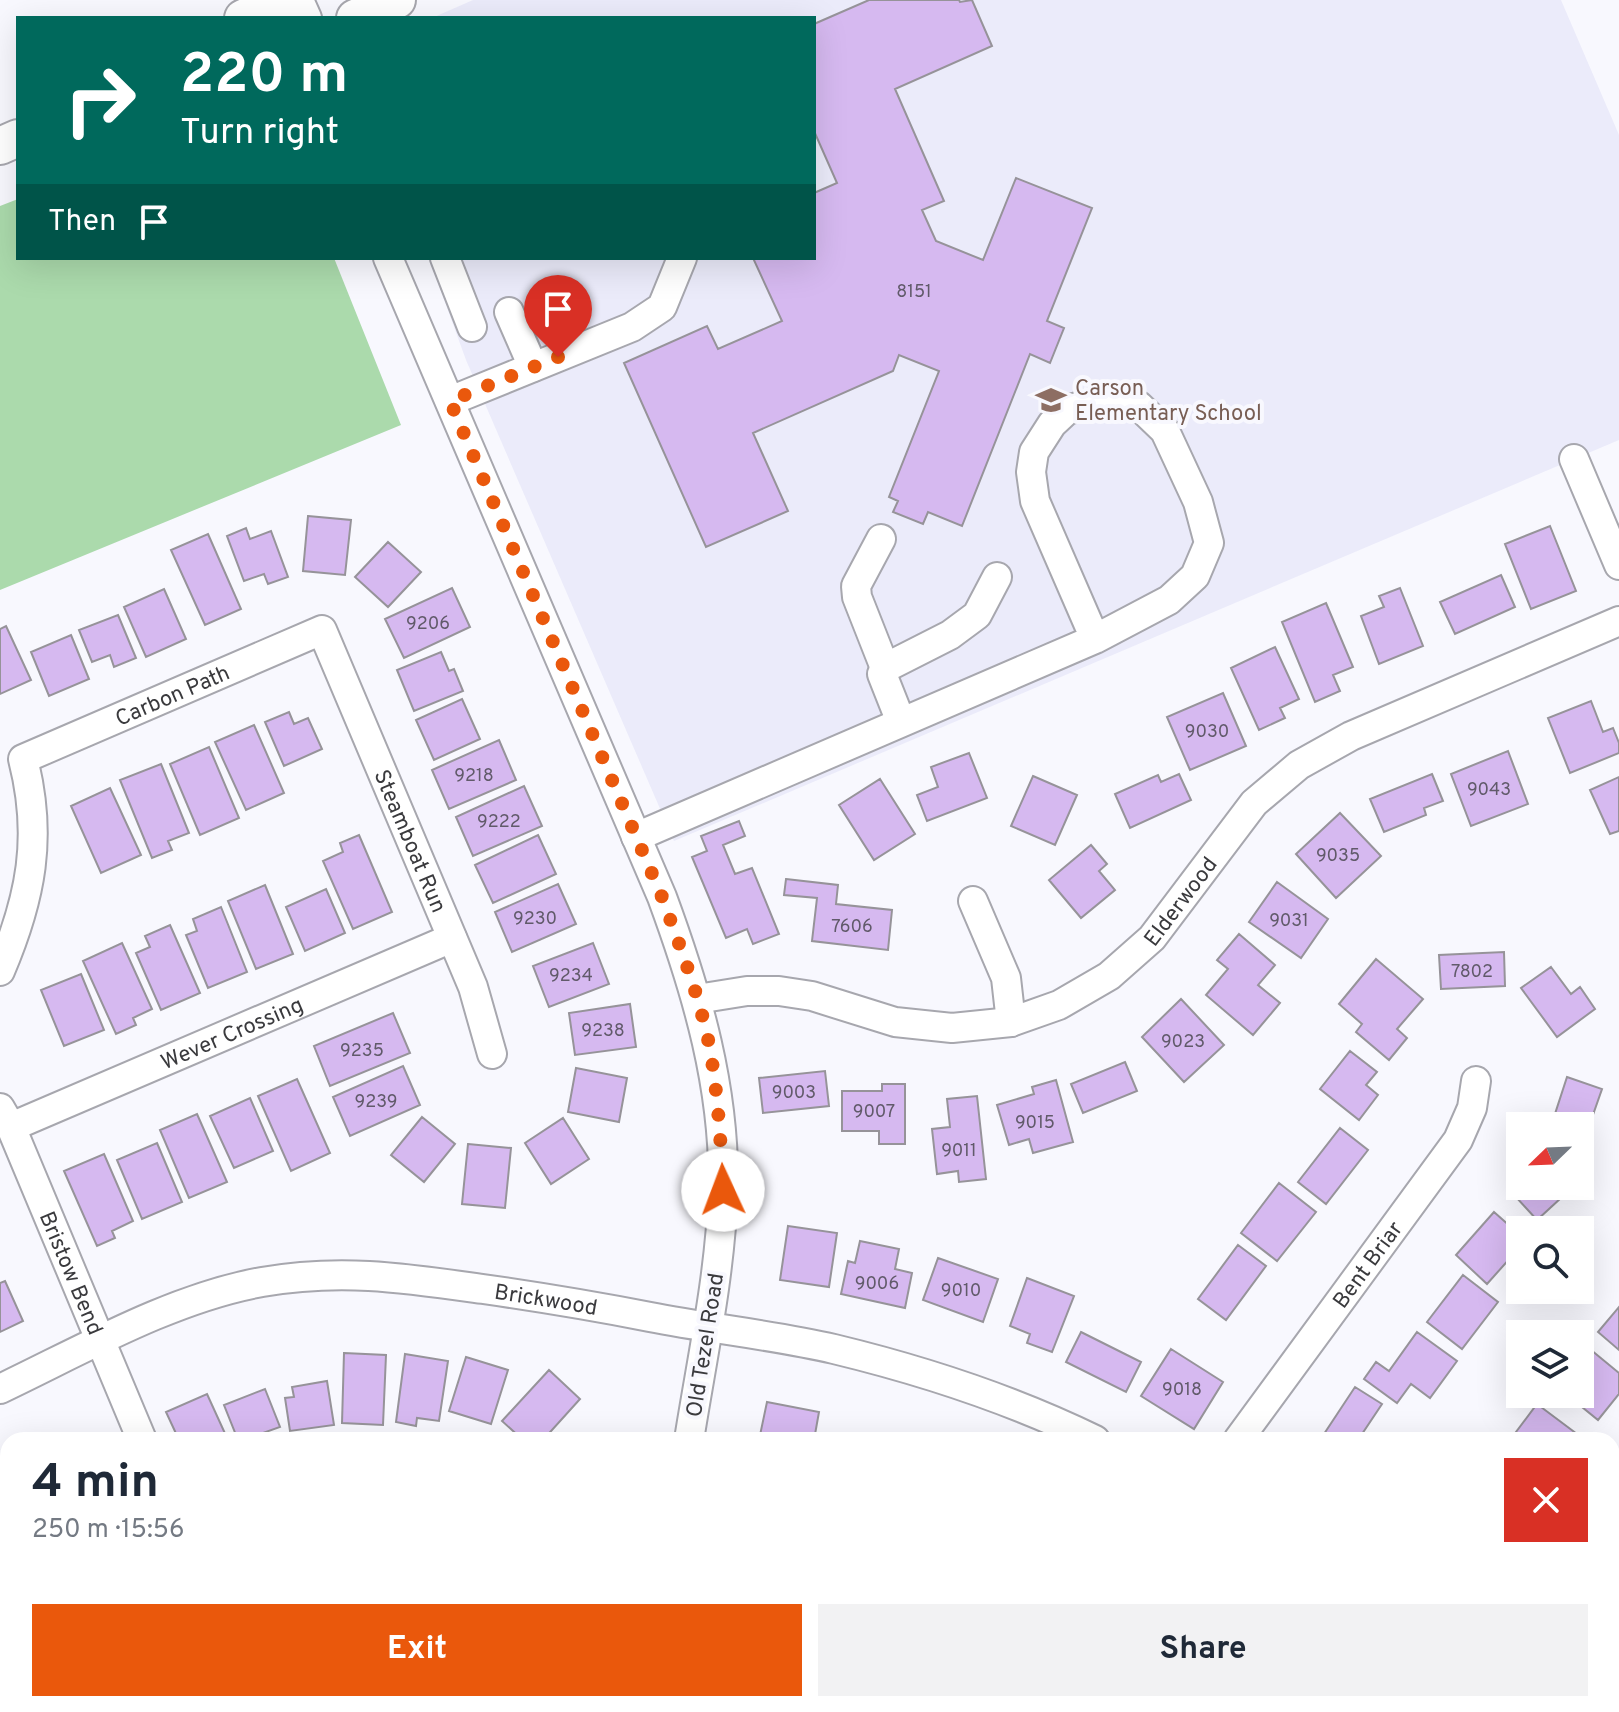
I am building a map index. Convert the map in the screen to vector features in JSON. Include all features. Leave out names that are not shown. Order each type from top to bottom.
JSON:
[{"type":"main road","points":[[360,16],[397,0]]},
{"type":"street","name":"Old Tezel Road","points":[[389,260],[662,897],[697,999],[709,1047],[719,1119],[723,1190],[718,1262],[690,1432]]},
{"type":"street","points":[[446,260],[472,327]]},
{"type":"street","points":[[450,401],[632,327],[662,307],[681,260]]},
{"type":"street","points":[[509,312],[533,367]]},
{"type":"street","points":[[636,837],[1095,639],[1169,600],[1195,576],[1209,543],[1198,502],[1165,431],[1139,406],[1099,401],[1067,410],[1052,424],[1034,452],[1031,472],[1035,501],[1095,639]]},
{"type":"street","points":[[1574,459],[1619,565]]},
{"type":"street","points":[[881,539],[856,586],[857,597],[885,668]]},
{"type":"street","points":[[901,722],[882,674],[885,668],[950,635],[977,615],[997,577]]},
{"type":"street","name":"Elderwood","points":[[697,999],[747,991],[779,991],[812,996],[895,1022],[952,1028],[1011,1022],[1059,1005],[1084,992],[1131,958],[1152,938],[1254,803],[1299,765],[1351,736],[1619,621]]},
{"type":"street","name":"Carbon Path","points":[[0,971],[27,893],[32,861],[35,826],[30,784],[23,759],[322,630]]},
{"type":"street","name":"Steamboat Run","points":[[322,630],[473,987],[492,1054]]},
{"type":"street","points":[[973,901],[1006,978],[1011,1022]]},
{"type":"street","name":"Wever Crossing","points":[[5,1118],[452,938]]},
{"type":"street","name":"Bent Briar","points":[[1244,1432],[1458,1140],[1472,1108],[1476,1081]]},
{"type":"street","name":"Bristow Bend","points":[[5,1118],[139,1432]]},
{"type":"street","name":"Brickwood","points":[[0,1389],[167,1311],[214,1294],[306,1276],[355,1273],[397,1276],[577,1303],[832,1348],[940,1377],[1042,1414],[1079,1432]]},
{"type":"shaded area","name":"Carson Elementary School","points":[[473,0],[1561,0],[1619,135],[1619,440],[674,841],[466,360],[430,260],[816,260],[816,16],[437,16]]},
{"type":"green space","points":[[16,200],[16,260],[335,260],[401,425],[0,590],[0,206]]},
{"type":"building","points":[[869,0],[972,0],[992,46],[895,89],[944,201],[922,210],[936,241],[983,260],[1016,178],[1092,208],[1047,321],[1064,328],[1050,363],[1030,354],[962,526],[928,512],[923,524],[893,512],[898,501],[889,497],[939,371],[899,355],[893,371],[753,433],[788,511],[706,547],[624,363],[707,326],[718,349],[782,321],[754,260],[816,260],[816,192],[837,183],[816,136],[816,23]]},
{"type":"building","points":[[308,516],[351,520],[345,575],[303,571]]},
{"type":"building","points":[[1550,526],[1576,591],[1531,609],[1505,544]]},
{"type":"building","points":[[246,528],[250,539],[271,531],[288,577],[268,584],[264,574],[244,581],[227,536]]},
{"type":"building","points":[[208,534],[241,609],[205,625],[171,550]]},
{"type":"building","points":[[388,542],[421,572],[388,607],[355,577]]},
{"type":"building","points":[[1501,575],[1515,607],[1455,634],[1440,602]]},
{"type":"building","points":[[452,588],[470,627],[404,658],[385,619]]},
{"type":"building","points":[[1400,588],[1423,646],[1379,664],[1361,616],[1384,607],[1379,596]]},
{"type":"building","points":[[164,589],[186,639],[146,657],[124,607]]},
{"type":"building","points":[[1326,603],[1353,667],[1333,675],[1340,691],[1315,702],[1282,622]]},
{"type":"building","points":[[118,615],[136,658],[114,667],[110,655],[92,662],[79,630]]},
{"type":"building","points":[[6,626],[31,680],[0,694],[0,629]]},
{"type":"building","points":[[71,635],[89,679],[49,696],[31,652]]},
{"type":"building","points":[[1275,647],[1299,699],[1280,708],[1285,718],[1259,730],[1231,668]]},
{"type":"building","points":[[441,652],[449,671],[454,669],[463,691],[414,711],[397,670]]},
{"type":"building","points":[[1223,693],[1246,746],[1190,770],[1167,717]]},
{"type":"building","points":[[462,699],[480,739],[434,760],[416,720]]},
{"type":"building","points":[[1591,701],[1603,732],[1613,728],[1619,753],[1570,773],[1548,718]]},
{"type":"building","points":[[289,712],[294,724],[308,718],[322,749],[284,766],[265,722]]},
{"type":"building","points":[[254,725],[284,793],[246,810],[215,742]]},
{"type":"building","points":[[499,740],[516,780],[449,809],[432,770]]},
{"type":"building","points":[[209,747],[239,818],[200,835],[170,764]]},
{"type":"building","points":[[1508,751],[1528,804],[1471,826],[1451,774]]},
{"type":"building","points":[[969,753],[987,798],[927,821],[917,795],[938,787],[931,767]]},
{"type":"building","points":[[161,764],[189,833],[168,841],[172,850],[152,858],[120,780]]},
{"type":"building","points":[[1179,774],[1191,800],[1130,828],[1115,794],[1158,775],[1161,782]]},
{"type":"building","points":[[1432,774],[1443,801],[1424,808],[1426,815],[1384,832],[1370,799]]},
{"type":"building","points":[[1033,776],[1077,795],[1055,845],[1011,826]]},
{"type":"building","points":[[1619,777],[1619,831],[1610,834],[1590,790]]},
{"type":"building","points":[[880,779],[915,834],[874,860],[839,805]]},
{"type":"building","points":[[524,786],[542,826],[473,856],[456,817]]},
{"type":"building","points":[[110,788],[141,855],[101,873],[71,806]]},
{"type":"building","points":[[1340,813],[1381,856],[1336,898],[1296,854]]},
{"type":"building","points":[[739,821],[745,836],[723,845],[735,874],[752,868],[779,934],[753,944],[747,929],[726,938],[692,857],[707,851],[701,836]]},
{"type":"building","points":[[359,835],[392,912],[353,929],[323,861],[343,852],[340,843]]},
{"type":"building","points":[[538,835],[556,874],[493,903],[475,865]]},
{"type":"building","points":[[1091,845],[1107,864],[1099,871],[1115,890],[1081,918],[1049,880]]},
{"type":"building","points":[[786,879],[838,885],[836,904],[892,910],[888,950],[812,941],[817,898],[784,895]]},
{"type":"building","points":[[1277,882],[1328,919],[1301,958],[1249,922]]},
{"type":"building","points":[[558,884],[576,924],[512,952],[495,912]]},
{"type":"building","points":[[265,885],[293,954],[256,969],[228,901]]},
{"type":"building","points":[[326,889],[345,933],[305,951],[286,907]]},
{"type":"building","points":[[221,907],[247,972],[208,988],[186,935],[197,931],[193,919]]},
{"type":"building","points":[[170,925],[200,993],[161,1010],[136,953],[150,947],[145,936]]},
{"type":"building","points":[[1239,934],[1275,965],[1258,985],[1280,1003],[1253,1035],[1206,995],[1228,969],[1217,960]]},
{"type":"building","points":[[122,943],[152,1009],[133,1018],[136,1025],[116,1034],[83,961]]},
{"type":"building","points":[[593,943],[609,984],[549,1007],[533,966]]},
{"type":"building","points":[[1504,952],[1505,986],[1441,989],[1439,955]]},
{"type":"building","points":[[1376,959],[1423,999],[1397,1029],[1407,1038],[1389,1060],[1356,1032],[1362,1024],[1339,1004]]},
{"type":"building","points":[[1551,967],[1571,994],[1580,987],[1595,1009],[1557,1037],[1521,988]]},
{"type":"building","points":[[81,974],[104,1030],[64,1046],[41,990]]},
{"type":"building","points":[[1181,999],[1224,1045],[1184,1082],[1142,1037]]},
{"type":"building","points":[[630,1004],[636,1047],[575,1055],[569,1013]]},
{"type":"building","points":[[393,1013],[410,1053],[330,1086],[314,1046]]},
{"type":"building","points":[[1350,1051],[1377,1072],[1366,1085],[1378,1095],[1359,1120],[1320,1089]]},
{"type":"building","points":[[1125,1062],[1137,1091],[1083,1113],[1071,1084]]},
{"type":"building","points":[[403,1066],[420,1105],[350,1136],[333,1097]]},
{"type":"building","points":[[576,1068],[627,1078],[619,1122],[568,1112]]},
{"type":"building","points":[[825,1071],[829,1106],[763,1113],[759,1078]]},
{"type":"building","points":[[1567,1077],[1602,1089],[1594,1112],[1556,1112]]},
{"type":"building","points":[[297,1079],[330,1153],[291,1171],[258,1096]]},
{"type":"building","points":[[1056,1080],[1073,1142],[1033,1153],[1029,1139],[1009,1145],[997,1105],[1034,1094],[1032,1087]]},
{"type":"building","points":[[882,1084],[905,1084],[905,1144],[879,1144],[879,1131],[842,1131],[842,1091],[882,1091]]},
{"type":"building","points":[[977,1096],[986,1179],[959,1182],[958,1171],[937,1174],[932,1129],[950,1127],[947,1099]]},
{"type":"building","points":[[250,1098],[273,1151],[234,1168],[210,1116]]},
{"type":"building","points":[[197,1114],[227,1182],[189,1198],[160,1130]]},
{"type":"building","points":[[422,1117],[455,1144],[424,1182],[391,1155]]},
{"type":"building","points":[[563,1118],[589,1159],[551,1184],[525,1143]]},
{"type":"building","points":[[1340,1128],[1368,1150],[1326,1204],[1298,1182]]},
{"type":"building","points":[[157,1143],[182,1202],[142,1219],[117,1160]]},
{"type":"building","points":[[468,1144],[511,1148],[505,1208],[462,1204]]},
{"type":"building","points":[[104,1154],[133,1221],[112,1231],[115,1238],[97,1246],[64,1171]]},
{"type":"building","points":[[1279,1183],[1316,1212],[1277,1261],[1241,1233]]},
{"type":"building","points":[[1519,1200],[1559,1200],[1541,1216],[1533,1216]]},
{"type":"building","points":[[1494,1212],[1506,1223],[1506,1263],[1487,1284],[1456,1255]]},
{"type":"building","points":[[788,1226],[837,1233],[829,1287],[780,1280]]},
{"type":"building","points":[[860,1241],[899,1249],[895,1269],[912,1273],[905,1308],[841,1294],[848,1261],[855,1263]]},
{"type":"building","points":[[1238,1245],[1266,1266],[1226,1320],[1198,1299]]},
{"type":"building","points":[[938,1258],[998,1279],[983,1322],[923,1300]]},
{"type":"building","points":[[1463,1275],[1498,1302],[1462,1349],[1427,1322]]},
{"type":"building","points":[[1027,1278],[1074,1296],[1052,1352],[1027,1343],[1030,1334],[1010,1326]]},
{"type":"building","points":[[5,1281],[23,1321],[0,1332],[0,1283]]},
{"type":"building","points":[[1619,1307],[1619,1350],[1598,1332]]},
{"type":"building","points":[[1081,1332],[1141,1362],[1126,1392],[1066,1362]]},
{"type":"building","points":[[1417,1332],[1457,1361],[1430,1398],[1411,1384],[1397,1403],[1364,1379],[1376,1362],[1389,1371]]},
{"type":"building","points":[[1171,1349],[1223,1382],[1194,1429],[1141,1396]]},
{"type":"building","points":[[1594,1352],[1619,1373],[1619,1394],[1598,1420],[1583,1408],[1594,1408]]},
{"type":"building","points":[[344,1353],[386,1355],[383,1425],[342,1423]]},
{"type":"building","points":[[405,1354],[448,1361],[439,1421],[417,1418],[416,1426],[396,1422]]},
{"type":"building","points":[[466,1357],[508,1370],[491,1424],[449,1411]]},
{"type":"building","points":[[549,1370],[580,1399],[550,1432],[514,1432],[502,1421]]},
{"type":"building","points":[[327,1381],[334,1425],[290,1431],[285,1398],[294,1397],[292,1387]]},
{"type":"building","points":[[1355,1387],[1382,1404],[1363,1432],[1325,1432]]},
{"type":"building","points":[[265,1389],[280,1427],[266,1432],[235,1432],[224,1405]]},
{"type":"building","points":[[207,1394],[224,1432],[175,1432],[166,1412]]},
{"type":"building","points":[[767,1402],[819,1412],[815,1432],[761,1432]]},
{"type":"building","points":[[1534,1408],[1542,1408],[1574,1432],[1516,1432]]},
{"type":"place","name":"Carson Elementary School","points":[[1051,400]]},
{"type":"route","points":[[558,357],[450,401],[662,897],[687,964],[709,1047],[719,1119],[723,1190]]}]
